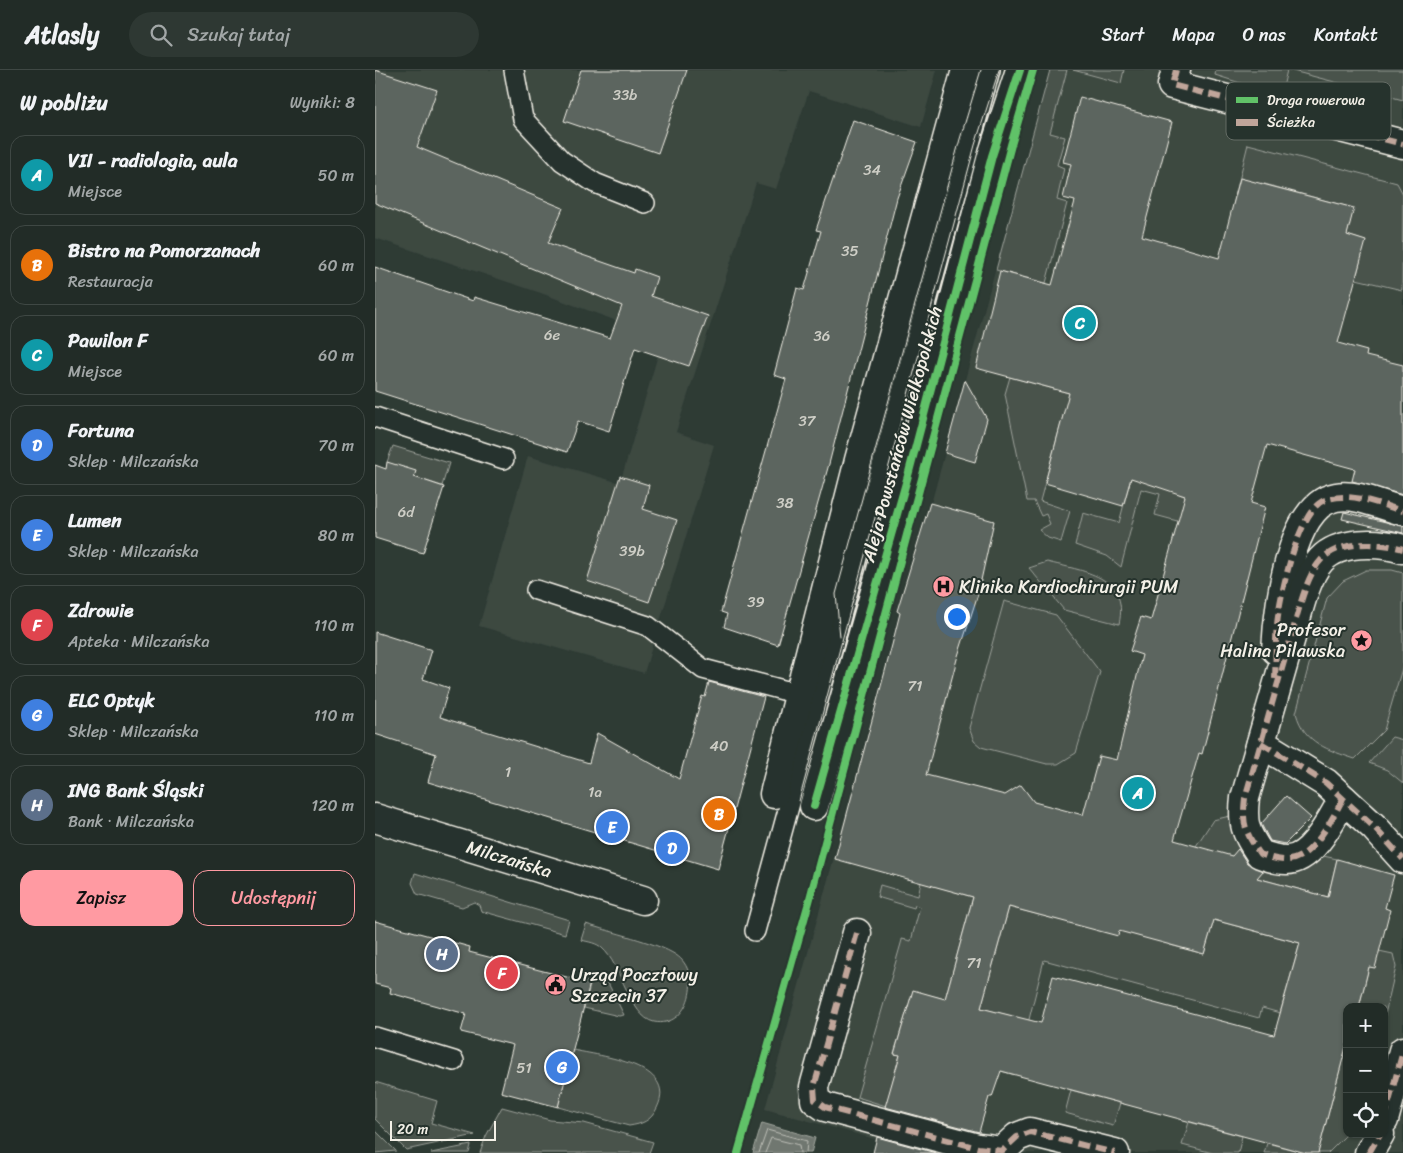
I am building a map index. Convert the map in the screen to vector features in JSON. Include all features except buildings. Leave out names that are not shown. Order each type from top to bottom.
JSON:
[{"type":"street","name":"Aleja Powstańców Wielkopolskich","points":[[774,794],[798,694],[930,194],[965,70]]},
{"type":"street","name":"Aleja Powstańców Wielkopolskich","points":[[814,806],[909,472],[992,156],[1021,70]]},
{"type":"street","points":[[1176,70],[1172,85],[1226,99]]},
{"type":"street","points":[[1387,140],[1403,144]]},
{"type":"street","points":[[1274,694],[1278,611],[1293,552],[1308,515],[1322,500],[1348,496],[1403,511]]},
{"type":"street","points":[[1343,799],[1323,833],[1305,854],[1289,861],[1260,854],[1245,830],[1243,816],[1245,798],[1308,582],[1321,560],[1349,544],[1389,545],[1403,549]]},
{"type":"street","points":[[1261,743],[1326,783],[1375,828],[1403,859]]},
{"type":"street","name":"Milczańska","points":[[375,818],[643,900]]},
{"type":"street","points":[[857,933],[814,1087],[815,1100],[825,1107],[977,1148],[1001,1151],[1017,1138],[1030,1132],[1115,1153]]},
{"type":"street","points":[[1388,1106],[1403,1052]]},
{"type":"street","points":[[1369,1153],[1378,1138]]},
{"type":"lane","points":[[514,70],[523,118],[562,161],[595,184],[645,203]]},
{"type":"lane","points":[[755,932],[983,90],[991,70]]},
{"type":"lane","points":[[375,417],[504,459]]},
{"type":"lane","points":[[536,590],[648,626],[703,669],[798,694]]},
{"type":"lane","points":[[375,1037],[454,1061]]},
{"type":"shaded area","points":[[375,70],[937,70],[921,127],[809,91],[776,189],[756,183],[676,432],[714,445],[644,673],[479,626],[528,456],[620,483],[663,338],[538,292],[375,238]]},
{"type":"shaded area","points":[[1050,70],[1073,70],[1120,83],[1124,70],[1403,70],[1403,1153],[926,1153],[765,1109]]},
{"type":"shaded area","points":[[1050,70],[1067,70],[1050,133],[1065,137],[1057,165],[1064,168],[1057,200],[1067,203],[1046,283],[996,270]]},
{"type":"shaded area","points":[[1073,70],[1124,70],[1121,83]]},
{"type":"shaded area","points":[[1216,70],[1287,70],[1284,82],[1237,82],[1215,75]]},
{"type":"shaded area","points":[[1289,70],[1403,70],[1403,100],[1391,97],[1391,82],[1335,82]]},
{"type":"shaded area","points":[[1248,144],[1397,183],[1403,194],[1402,290],[1356,279],[1365,241],[1347,235],[1353,208],[1261,183],[1253,210],[1233,205]]},
{"type":"shaded area","points":[[1010,377],[1091,399],[1064,412],[1040,501],[1070,511],[1061,542],[1048,538],[1039,530],[1050,524],[1046,514],[1041,516],[1034,501],[1027,501],[1005,394]]},
{"type":"shaded area","points":[[1143,432],[1179,494],[1187,497],[1181,522],[1155,515],[1160,494],[1141,489],[1121,567],[1107,556],[1075,545],[1083,513],[1119,523]]},
{"type":"shaded area","points":[[393,446],[449,463],[442,486],[414,477],[387,462]]},
{"type":"shaded area","points":[[1047,562],[1088,573],[1110,585],[1117,595],[1121,608],[1119,624],[1064,610],[1029,568]]},
{"type":"shaded area","points":[[1366,570],[1392,570],[1403,573],[1403,665],[1384,730],[1355,759],[1318,744],[1305,732],[1296,713],[1327,598],[1343,581]]},
{"type":"shaded area","points":[[1004,601],[1056,615],[1100,672],[1076,753],[1058,764],[1047,764],[981,747],[974,741],[969,728]]},
{"type":"shaded area","points":[[1392,737],[1403,740],[1403,783],[1387,770],[1369,763]]},
{"type":"shaded area","points":[[1234,815],[1241,848],[1319,855],[1337,859],[1328,897],[1227,870],[1196,846],[1213,820]]},
{"type":"shaded area","points":[[415,873],[569,920],[565,934],[481,911],[479,905],[474,902],[462,907],[417,894],[412,883]]},
{"type":"shaded area","points":[[921,882],[973,897],[945,999],[913,991],[894,1053],[900,1055],[886,1106],[857,1097],[902,939],[911,941],[920,907],[915,905],[914,908],[877,897],[880,885],[918,896]]},
{"type":"shaded area","points":[[1009,907],[1118,935],[1123,918],[1174,933],[1170,945],[1204,954],[1214,920],[1300,943],[1280,1013],[1262,1008],[1259,1018],[1044,960],[1015,1075],[1001,1071],[1015,1017],[981,1008]]},
{"type":"shaded area","points":[[586,924],[657,946],[676,955],[684,963],[689,974],[689,998],[684,1008],[676,1017],[666,1022],[654,1022],[638,1011],[609,956],[598,945],[581,940]]},
{"type":"shaded area","points":[[1379,951],[1393,954],[1396,967],[1388,1003],[1360,1003],[1369,967]]},
{"type":"shaded area","points":[[592,978],[608,983],[624,1015],[619,1016],[584,1008]]},
{"type":"shaded area","points":[[573,1050],[617,1059],[647,1072],[657,1081],[661,1093],[657,1108],[652,1116],[642,1123],[629,1126],[558,1107]]},
{"type":"shaded area","points":[[1343,1058],[1343,1138],[1328,1153],[1318,1153]]},
{"type":"shaded area","points":[[375,1082],[437,1101],[431,1123],[475,1135],[406,1150],[375,1119]]},
{"type":"shaded area","points":[[1071,1090],[1120,1103],[1113,1126],[1065,1113]]},
{"type":"shaded area","points":[[502,1107],[550,1120],[584,1123],[653,1142],[649,1153],[480,1153],[486,1136]]},
{"type":"shaded area","points":[[1189,1122],[1242,1136],[1238,1153],[1213,1153],[1182,1145]]},
{"type":"shaded area","points":[[375,1130],[396,1151],[375,1153]]},
{"type":"shaded area","points":[[1267,1143],[1306,1153],[1264,1153]]},
{"type":"shaded area","points":[[471,1145],[469,1153],[431,1153]]},
{"type":"water","points":[[762,1123],[815,1138],[811,1153],[753,1153]]},
{"type":"tram line","points":[[840,637],[836,594],[960,139],[981,70]]},
{"type":"tram line","points":[[799,801],[975,145],[999,70]]},
{"type":"marked path","points":[[1176,70],[1172,85],[1226,99]]},
{"type":"marked path","points":[[1387,140],[1403,144]]},
{"type":"marked path","points":[[1275,679],[1277,627],[1284,583],[1301,532],[1316,506],[1325,500],[1345,497],[1364,500],[1403,511]]},
{"type":"marked path","points":[[1343,799],[1327,827],[1313,846],[1304,854],[1295,858],[1286,860],[1260,854],[1251,840],[1244,821],[1245,798],[1300,606],[1311,575],[1321,560],[1329,553],[1338,549],[1360,544],[1383,545],[1403,549]]},
{"type":"marked path","points":[[1261,743],[1326,783],[1375,828],[1403,859]]},
{"type":"marked path","points":[[857,933],[814,1087],[815,1100],[825,1107],[978,1148],[1002,1151],[1017,1137],[1030,1132],[1115,1153]]},
{"type":"marked path","points":[[1388,1105],[1403,1051]]},
{"type":"marked path","points":[[1369,1153],[1378,1138]]},
{"type":"cycle path","points":[[814,806],[909,472],[992,156],[1020,70]]},
{"type":"cycle path","points":[[738,1153],[809,902],[1011,145],[1033,70]]},
{"type":"place","name":"Pawilon F","points":[[1080,323]]},
{"type":"place","name":"Klinika Kardiochirurgii PUM","points":[[943,587]]},
{"type":"place","name":"Profesor Halina Pilawska","points":[[1361,640]]},
{"type":"place","name":"VII - radiologia, aula","points":[[1138,793]]},
{"type":"place","name":"Bistro na Pomorzanach","points":[[719,814]]},
{"type":"place","name":"Lumen","points":[[612,827]]},
{"type":"place","name":"Fortuna","points":[[672,848]]},
{"type":"place","name":"ING Bank Śląski","points":[[442,954]]},
{"type":"place","name":"Zdrowie","points":[[502,973]]},
{"type":"place","name":"Urząd Pocztowy Szczecin 37","points":[[555,985]]},
{"type":"place","name":"ELC Optyk","points":[[562,1067]]}]
